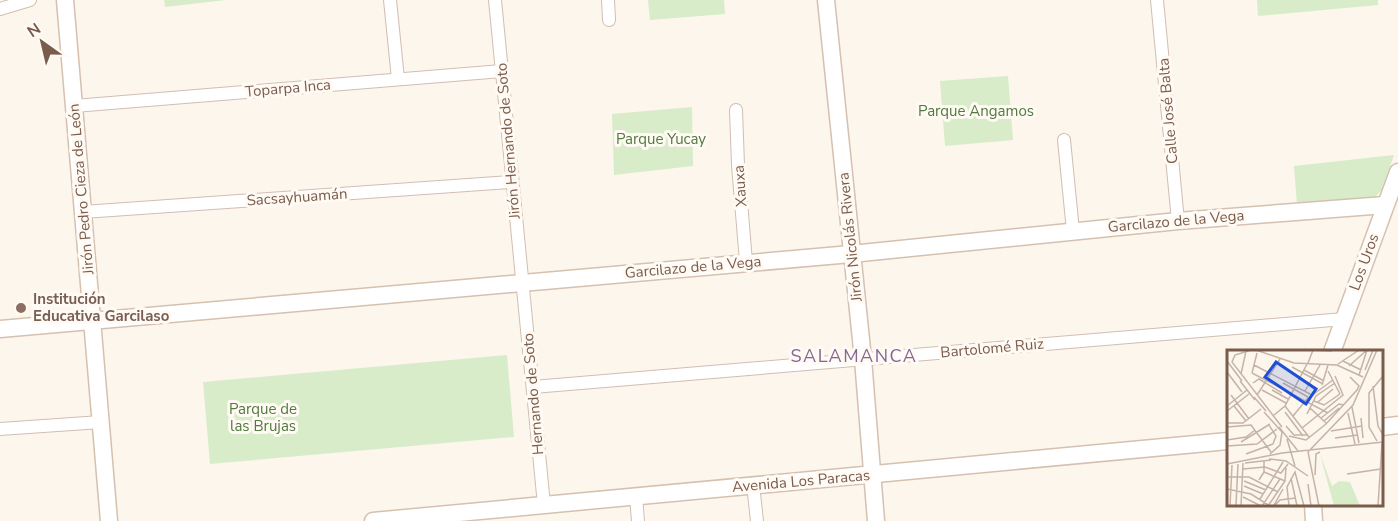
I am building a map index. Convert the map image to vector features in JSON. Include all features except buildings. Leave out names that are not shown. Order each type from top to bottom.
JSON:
[{"type":"street","points":[[0,9],[30,0]]},
{"type":"street","name":"Jirón Pedro Cieza de León","points":[[65,0],[109,521]]},
{"type":"street","points":[[390,0],[398,79]]},
{"type":"street","name":"Jirón Hernando de Soto","points":[[495,0],[522,283]]},
{"type":"street","points":[[608,0],[609,20]]},
{"type":"street","name":"Jirón Nicolás Rivera","points":[[826,0],[863,359],[876,521]]},
{"type":"street","name":"Calle José Balta","points":[[1157,0],[1178,221]]},
{"type":"street","name":"Toparpa Inca","points":[[74,106],[502,70]]},
{"type":"street","name":"Xauxa","points":[[736,110],[746,262]]},
{"type":"street","points":[[1064,140],[1073,231]]},
{"type":"street","name":"Los Uros","points":[[1332,350],[1398,172]]},
{"type":"street","name":"Sacsayhuamán","points":[[83,212],[511,182]]},
{"type":"street","name":"Garcilazo de la Vega","points":[[0,329],[851,254],[1178,221],[1385,205]]},
{"type":"street","name":"Hernando de Soto","points":[[522,283],[544,505]]},
{"type":"street","name":"Bartolomé Ruiz","points":[[533,387],[1344,319]]},
{"type":"street","points":[[0,429],[101,422]]},
{"type":"street","points":[[1383,427],[1398,425]]},
{"type":"street","name":"Avenida Los Paracas","points":[[373,521],[1227,441]]},
{"type":"street","points":[[753,485],[757,521]]},
{"type":"street","points":[[636,496],[638,521]]},
{"type":"street","points":[[1313,506],[1314,521]]},
{"type":"green space","points":[[164,0],[226,0],[165,7]]},
{"type":"green space","points":[[648,0],[724,0],[725,14],[650,20]]},
{"type":"green space","points":[[1257,0],[1378,0],[1378,5],[1258,16]]},
{"type":"green space","name":"Parque Angamos","points":[[1008,76],[1013,140],[945,146],[940,81]]},
{"type":"green space","name":"Parque Yucay","points":[[692,107],[693,166],[614,175],[612,114]]},
{"type":"green space","points":[[1394,155],[1381,191],[1375,197],[1297,205],[1294,166]]},
{"type":"green space","name":"Parque de las Brujas","points":[[507,355],[514,437],[210,464],[203,382]]},
{"type":"place","name":"Institución Educativa Garcilaso","points":[[21,308]]},
{"type":"district","name":"SALAMANCA","points":[[854,356]]}]
